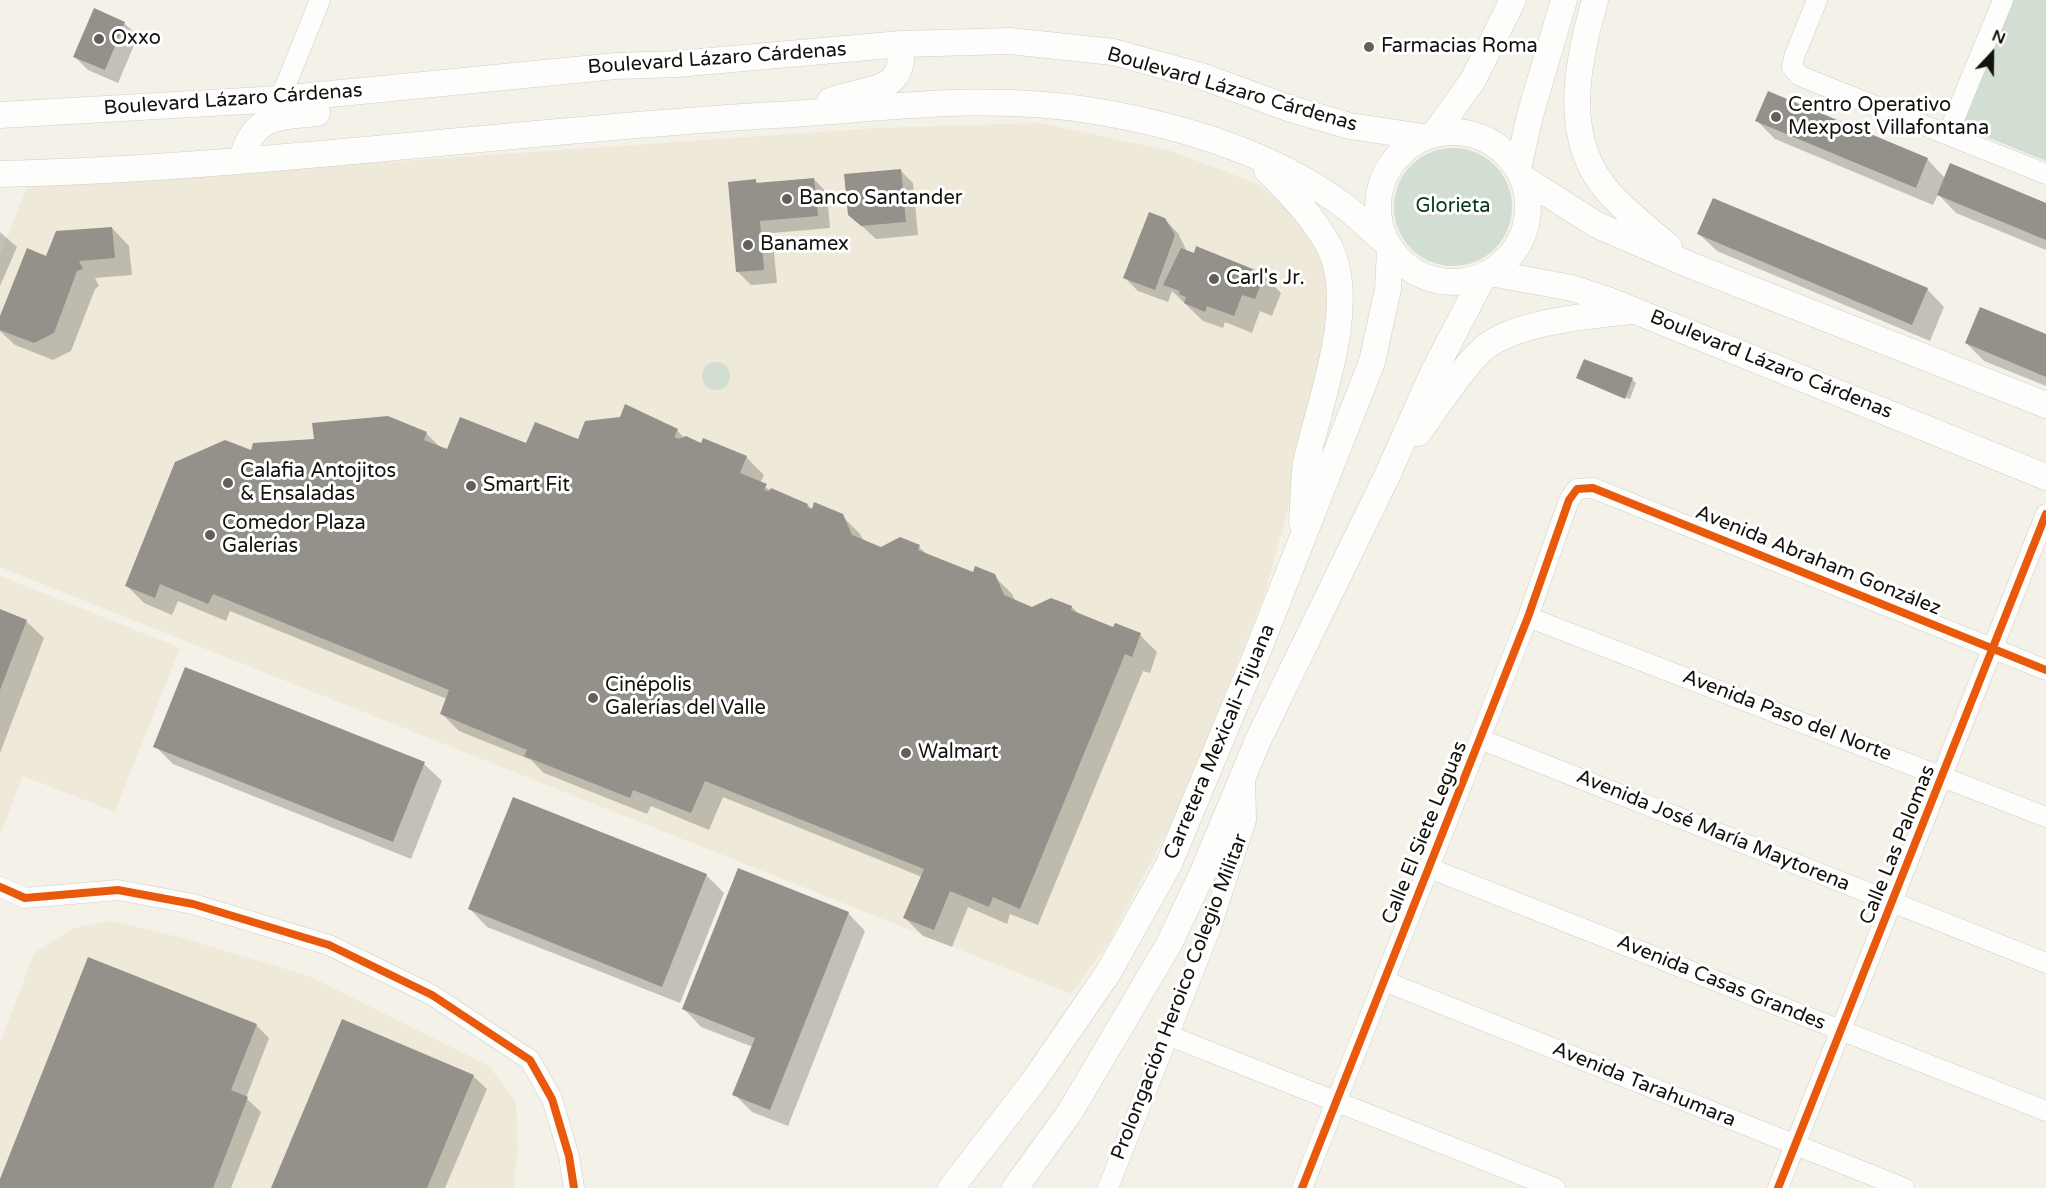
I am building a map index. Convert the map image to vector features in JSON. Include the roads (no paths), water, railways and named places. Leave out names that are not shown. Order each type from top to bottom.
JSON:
[{"type":"main road","points":[[1387,245],[1377,208],[1378,190],[1384,174],[1400,152],[1429,135],[1473,80],[1513,0]]},
{"type":"main road","points":[[0,174],[65,172],[242,159],[712,118],[809,113],[907,104],[998,101],[1087,110],[1152,123],[1250,152],[1341,204],[1414,271],[1443,282],[1464,281],[1487,274],[1510,256],[1522,239],[1528,219],[1528,198],[1521,173],[1530,115],[1564,0]]},
{"type":"main road","points":[[1595,0],[1577,70],[1576,118],[1588,160],[1610,194],[1690,265]]},
{"type":"main road","name":"Boulevard Lázaro Cárdenas","points":[[0,115],[280,99],[616,66],[677,64],[901,44],[1010,41],[1113,52],[1201,76],[1350,126],[1429,135]]},
{"type":"main road","points":[[809,113],[836,98],[884,85],[894,80],[902,67],[901,44]]},
{"type":"main road","points":[[242,159],[250,134],[259,125],[271,120],[421,101],[435,96],[449,84]]},
{"type":"main road","points":[[1429,135],[1455,131],[1474,134],[1499,148],[1521,173],[1597,225],[1690,265],[2046,405]]},
{"type":"main road","points":[[1250,152],[1311,216],[1331,250],[1339,288],[1338,332],[1306,465],[1301,541]]},
{"type":"main road","name":"Carretera Mexicali–Tijuana","points":[[951,1188],[1032,1082],[1108,973],[1168,866],[1257,653],[1372,362],[1388,289],[1387,245]]},
{"type":"main road","name":"Boulevard Lázaro Cárdenas","points":[[1487,274],[1572,288],[1635,310],[2046,477]]},
{"type":"main road","points":[[1386,478],[1433,373],[1487,274]]},
{"type":"main road","points":[[1386,478],[1447,393],[1484,348],[1510,334],[1537,327],[1635,310]]},
{"type":"main road","name":"Carretera Mexicali–Tijuana","points":[[1015,1188],[1070,1112],[1169,945],[1203,872],[1258,738],[1386,478]]},
{"type":"main road","points":[[1257,653],[1267,657],[1274,667],[1258,738]]},
{"type":"street","points":[[280,99],[320,0]]},
{"type":"street","points":[[1817,0],[1794,57],[1792,67],[1800,76],[2046,174]]},
{"type":"street","points":[[1948,134],[2002,0]]},
{"type":"street","name":"Avenida Abraham González","points":[[1577,489],[1593,488],[2046,670]]},
{"type":"street","name":"Calle El Siete Leguas","points":[[1302,1188],[1528,616],[1569,500],[1577,489]]},
{"type":"street","name":"Calle Las Palomas","points":[[1778,1188],[1994,650],[2046,514]]},
{"type":"street","name":"Avenida Paso del Norte","points":[[1528,616],[2046,817]]},
{"type":"street","name":"Avenida José María Maytorena","points":[[1480,739],[2046,963]]},
{"type":"street","name":"Prolongación Heroico Colegio Militar","points":[[1108,1188],[1170,1036],[1211,927],[1246,820],[1245,769]]},
{"type":"street","name":"Avenida Casas Grandes","points":[[1429,868],[2046,1111]]},
{"type":"street","points":[[0,888],[25,898],[118,890],[193,904],[329,945],[432,995],[530,1060],[552,1099],[569,1156],[574,1188]]},
{"type":"street","name":"Avenida Tarahumara","points":[[1384,981],[1904,1188]]},
{"type":"street","points":[[1170,1036],[1556,1188]]},
{"type":"place","name":"Oxxo","points":[[99,39]]},
{"type":"place","name":"Farmacias Roma","points":[[1369,47]]},
{"type":"place","name":"Centro Operativo Mexpost Villafontana","points":[[1776,117]]},
{"type":"place","name":"Banco Santander","points":[[787,199]]},
{"type":"place","name":"Banamex","points":[[748,245]]},
{"type":"place","name":"Carl's Jr.","points":[[1214,279]]},
{"type":"place","name":"Calafia Antojitos & Ensaladas","points":[[228,483]]},
{"type":"place","name":"Smart Fit","points":[[471,486]]},
{"type":"place","name":"Comedor Plaza Galerías","points":[[210,535]]},
{"type":"place","name":"Cinépolis Galerías del Valle","points":[[593,698]]},
{"type":"place","name":"Walmart","points":[[906,753]]},
{"type":"park label","name":"Glorieta","points":[[1453,207]]}]
